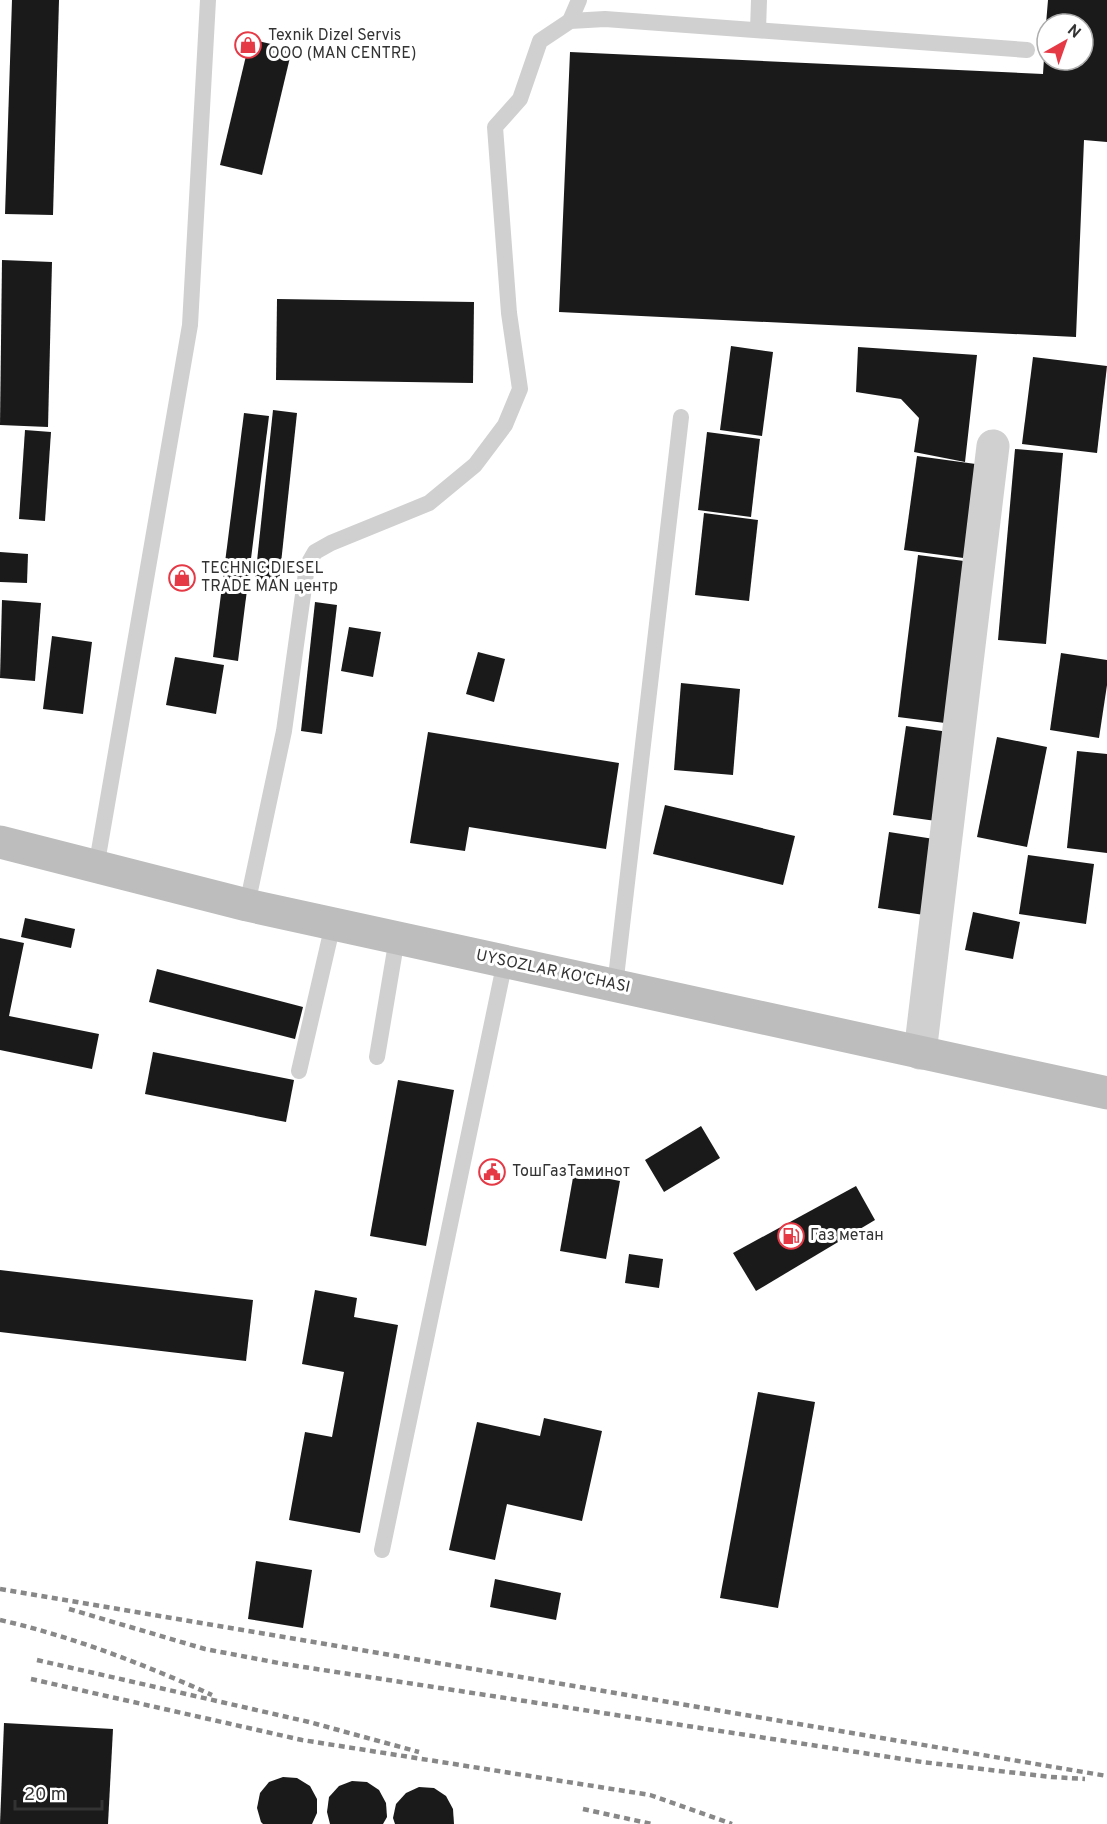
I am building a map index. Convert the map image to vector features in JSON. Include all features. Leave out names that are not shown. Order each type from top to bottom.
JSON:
[{"type":"main road","name":"UYSOZLAR KO'CHASI","points":[[0,842],[247,905],[1107,1094]]},
{"type":"street","points":[[920,1053],[993,446]]},
{"type":"lane","points":[[96,868],[190,325],[208,0]]},
{"type":"lane","points":[[570,21],[579,0]]},
{"type":"lane","points":[[758,30],[759,0]]},
{"type":"lane","points":[[247,905],[284,731],[307,566],[315,552],[331,543],[429,503],[475,465],[505,425],[520,389],[509,313],[495,127],[520,99],[540,41],[570,21],[605,19],[1027,50]]},
{"type":"lane","points":[[615,986],[681,417]]},
{"type":"lane","points":[[299,1071],[333,924]]},
{"type":"lane","points":[[377,1057],[397,938]]},
{"type":"lane","points":[[382,1550],[505,961]]},
{"type":"building","points":[[12,0],[59,0],[53,215],[5,214]]},
{"type":"building","points":[[1048,0],[1107,0],[1107,142],[1084,140],[1076,337],[559,312],[570,52],[1043,74],[1043,72],[1095,72],[1095,12],[1047,12]]},
{"type":"building","points":[[250,39],[292,49],[262,175],[220,165]]},
{"type":"building","points":[[2,260],[52,262],[48,427],[0,425]]},
{"type":"building","points":[[277,299],[474,302],[473,383],[276,380]]},
{"type":"building","points":[[731,346],[773,352],[762,436],[720,430]]},
{"type":"building","points":[[858,347],[977,355],[965,462],[914,452],[919,418],[901,399],[856,392]]},
{"type":"building","points":[[1033,357],[1107,366],[1097,453],[1022,444]]},
{"type":"building","points":[[273,410],[297,413],[279,582],[255,580]]},
{"type":"building","points":[[244,413],[269,416],[238,661],[213,657]]},
{"type":"building","points":[[25,430],[51,432],[45,521],[19,519]]},
{"type":"building","points":[[707,432],[760,439],[751,517],[698,510]]},
{"type":"building","points":[[1015,449],[1063,453],[1046,644],[998,640]]},
{"type":"building","points":[[917,456],[983,465],[971,559],[904,550]]},
{"type":"building","points":[[704,513],[758,520],[749,601],[695,595]]},
{"type":"building","points":[[0,552],[28,554],[27,583],[0,582]]},
{"type":"building","points":[[918,555],[964,561],[945,723],[898,717]]},
{"type":"building","points":[[2,600],[41,603],[35,681],[0,678]]},
{"type":"building","points":[[315,602],[337,605],[322,734],[301,731]]},
{"type":"building","points":[[349,627],[381,632],[373,677],[341,671]]},
{"type":"building","points":[[52,636],[92,642],[83,714],[43,709]]},
{"type":"building","points":[[478,652],[505,659],[494,702],[466,694]]},
{"type":"building","points":[[1061,653],[1107,660],[1107,685],[1099,738],[1050,730]]},
{"type":"building","points":[[175,657],[224,665],[216,714],[166,705]]},
{"type":"building","points":[[681,683],[740,689],[733,775],[674,770]]},
{"type":"building","points":[[906,726],[949,732],[936,821],[893,815]]},
{"type":"building","points":[[428,732],[619,763],[606,849],[469,827],[465,851],[410,843]]},
{"type":"building","points":[[997,737],[1047,747],[1027,847],[977,837]]},
{"type":"building","points":[[1077,751],[1107,754],[1107,853],[1067,848]]},
{"type":"building","points":[[665,805],[795,836],[783,885],[653,854]]},
{"type":"building","points":[[889,832],[934,839],[924,915],[878,908]]},
{"type":"building","points":[[1028,855],[1094,864],[1086,924],[1019,914]]},
{"type":"building","points":[[973,912],[1020,922],[1013,959],[965,950]]},
{"type":"building","points":[[25,918],[75,929],[71,948],[21,937]]},
{"type":"building","points":[[0,938],[24,943],[9,1016],[99,1034],[92,1069],[0,1050]]},
{"type":"building","points":[[157,969],[303,1007],[295,1039],[149,1002]]},
{"type":"building","points":[[153,1052],[294,1080],[286,1122],[145,1094]]},
{"type":"building","points":[[398,1080],[454,1090],[426,1246],[370,1236]]},
{"type":"building","points":[[701,1126],[720,1158],[664,1192],[645,1160]]},
{"type":"building","points":[[574,1172],[620,1181],[606,1259],[560,1251]]},
{"type":"building","points":[[856,1186],[875,1220],[756,1291],[733,1253]]},
{"type":"building","points":[[629,1254],[663,1259],[659,1288],[625,1283]]},
{"type":"building","points":[[0,1270],[253,1300],[246,1361],[0,1332]]},
{"type":"building","points":[[315,1290],[357,1298],[354,1317],[398,1325],[360,1533],[289,1520],[305,1432],[332,1437],[344,1372],[302,1364]]},
{"type":"building","points":[[758,1392],[815,1402],[778,1608],[720,1598]]},
{"type":"building","points":[[544,1418],[602,1431],[582,1521],[507,1504],[495,1560],[449,1550],[477,1422],[540,1436]]},
{"type":"building","points":[[256,1561],[312,1570],[303,1628],[248,1619]]},
{"type":"building","points":[[495,1579],[561,1593],[556,1620],[490,1607]]},
{"type":"building","points":[[4,1723],[113,1729],[108,1824],[0,1824]]},
{"type":"building","points":[[283,1777],[297,1778],[310,1786],[317,1799],[317,1813],[312,1824],[263,1824],[261,1822],[257,1808],[260,1793],[269,1782]]},
{"type":"building","points":[[352,1781],[367,1782],[379,1790],[386,1803],[387,1817],[383,1824],[330,1824],[327,1812],[329,1797],[339,1786]]},
{"type":"building","points":[[419,1787],[434,1788],[446,1796],[453,1809],[454,1824],[395,1824],[393,1818],[396,1804],[406,1793]]},
{"type":"railway","points":[[0,1589],[1107,1776]]},
{"type":"railway","points":[[69,1609],[205,1649],[284,1664],[922,1762],[1085,1779]]},
{"type":"railway","points":[[0,1620],[54,1634],[108,1652],[212,1695]]},
{"type":"railway","points":[[37,1660],[309,1722],[419,1752]]},
{"type":"railway","points":[[31,1679],[302,1740],[650,1795],[732,1824]]},
{"type":"railway","points":[[583,1809],[652,1824]]},
{"type":"place","name":"Texnik Dizel Servis OOO (MAN CENTRE)","points":[[248,45]]},
{"type":"place","name":"TECHNIC DIESEL TRADE MAN центр","points":[[182,578]]},
{"type":"place","name":"ТошГазТаминот","points":[[492,1172]]},
{"type":"place","name":"Газ метан","points":[[791,1236]]}]
